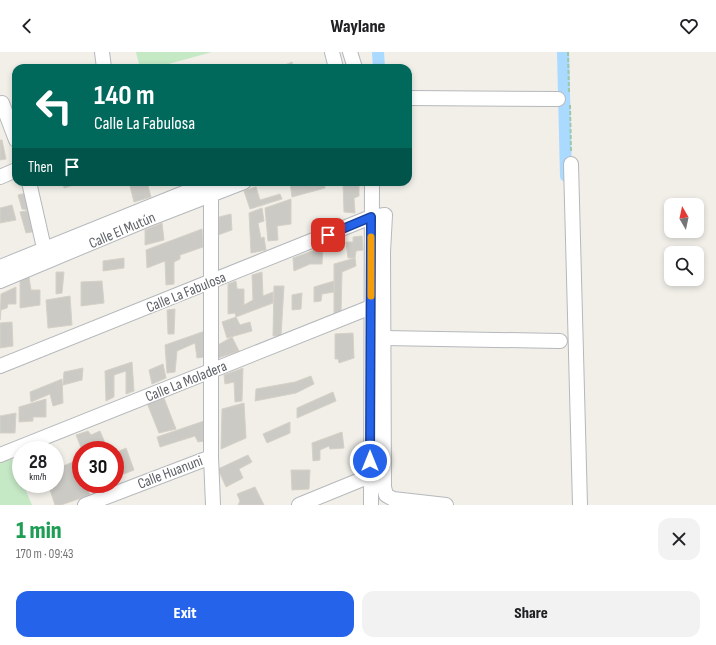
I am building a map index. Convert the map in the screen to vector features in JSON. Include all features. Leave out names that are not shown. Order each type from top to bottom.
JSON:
[{"type":"street","points":[[102,52],[104,64]]},
{"type":"street","points":[[332,52],[335,64]]},
{"type":"street","points":[[350,52],[354,64]]},
{"type":"street","points":[[412,98],[558,99]]},
{"type":"street","points":[[2,103],[12,129]]},
{"type":"street","points":[[571,164],[580,505]]},
{"type":"street","points":[[0,177],[12,172]]},
{"type":"street","points":[[30,186],[44,248]]},
{"type":"street","name":"Calle El Mutún","points":[[0,267],[44,248],[211,189],[225,186]]},
{"type":"street","points":[[371,505],[372,186]]},
{"type":"street","points":[[211,189],[211,457],[213,505]]},
{"type":"street","name":"Calle El Mutún","points":[[0,281],[146,220],[211,189]]},
{"type":"street","points":[[371,217],[384,215],[383,479],[386,495],[393,499],[446,505]]},
{"type":"street","name":"Calle La Fabulosa","points":[[0,366],[371,217]]},
{"type":"street","name":"Calle La Moladera","points":[[0,455],[371,307]]},
{"type":"street","points":[[384,338],[560,341]]},
{"type":"street","name":"Calle Huanuni","points":[[84,505],[211,457]]},
{"type":"street","points":[[300,505],[370,476]]},
{"type":"path","points":[[568,52],[571,164]]},
{"type":"green space","points":[[136,52],[212,52],[168,64],[139,64]]},
{"type":"green space","points":[[11,457],[12,493],[27,493],[32,505],[0,505],[0,461]]},
{"type":"building","points":[[0,140],[2,140],[6,159],[0,160]]},
{"type":"building","points":[[130,186],[148,186],[151,197],[134,202]]},
{"type":"building","points":[[291,186],[325,186],[325,188],[292,197]]},
{"type":"building","points":[[343,186],[359,186],[359,196],[354,198],[355,213],[344,212]]},
{"type":"building","points":[[256,187],[260,200],[280,194],[282,199],[250,209],[244,191]]},
{"type":"building","points":[[26,193],[31,210],[22,209],[18,195]]},
{"type":"building","points":[[291,199],[291,224],[277,226],[278,240],[268,241],[265,208]]},
{"type":"building","points":[[12,205],[16,220],[0,223],[0,208]]},
{"type":"building","points":[[262,208],[264,221],[258,223],[261,238],[264,237],[266,250],[251,253],[249,213]]},
{"type":"building","points":[[31,210],[37,231],[26,233],[20,212]]},
{"type":"building","points":[[231,214],[232,230],[218,235],[219,217]]},
{"type":"building","points":[[162,223],[164,240],[145,245],[145,230]]},
{"type":"building","points":[[202,229],[203,247],[180,255],[180,259],[174,262],[174,284],[166,285],[165,261],[147,268],[146,250]]},
{"type":"building","points":[[362,236],[363,250],[356,251],[355,258],[348,258],[346,242],[353,242],[353,237]]},
{"type":"building","points":[[323,247],[322,264],[310,264],[294,271],[293,258]]},
{"type":"building","points":[[124,258],[124,268],[103,271],[103,261]]},
{"type":"building","points":[[355,258],[356,266],[342,272],[341,314],[334,314],[334,264]]},
{"type":"building","points":[[56,272],[64,272],[62,293],[56,294]]},
{"type":"building","points":[[262,272],[263,296],[273,292],[273,303],[236,317],[235,313],[228,314],[228,284],[236,281],[237,289],[244,289],[244,305],[253,300],[252,275]]},
{"type":"building","points":[[29,277],[31,290],[40,290],[40,305],[20,308],[20,279]]},
{"type":"building","points":[[102,281],[104,303],[81,306],[81,282]]},
{"type":"building","points":[[334,281],[334,292],[322,294],[321,301],[314,302],[314,287]]},
{"type":"building","points":[[274,286],[284,286],[281,336],[273,336]]},
{"type":"building","points":[[16,287],[16,304],[8,304],[7,308],[1,310],[0,320],[1,294]]},
{"type":"building","points":[[302,293],[301,309],[292,310],[292,295]]},
{"type":"building","points":[[70,296],[72,325],[48,328],[46,300]]},
{"type":"building","points":[[175,309],[174,334],[168,334],[167,310]]},
{"type":"building","points":[[236,317],[240,325],[250,322],[252,331],[227,338],[222,322]]},
{"type":"building","points":[[12,322],[13,346],[0,348],[0,323]]},
{"type":"building","points":[[205,331],[204,357],[197,358],[195,343],[177,351],[175,372],[167,373],[165,345]]},
{"type":"building","points":[[353,333],[354,358],[339,363],[338,359],[335,359],[335,334]]},
{"type":"building","points":[[232,337],[239,351],[218,358],[216,346]]},
{"type":"building","points":[[132,362],[134,391],[126,394],[126,371],[114,375],[114,397],[106,401],[105,371]]},
{"type":"building","points":[[163,364],[166,378],[152,384],[149,370]]},
{"type":"building","points":[[83,368],[82,380],[63,385],[64,372]]},
{"type":"building","points":[[243,368],[242,401],[235,402],[234,382],[225,384],[224,375]]},
{"type":"building","points":[[311,376],[314,384],[296,393],[255,401],[256,389],[295,382]]},
{"type":"building","points":[[62,379],[63,403],[53,406],[50,394],[31,402],[30,392]]},
{"type":"building","points":[[333,392],[336,401],[297,418],[297,408]]},
{"type":"building","points":[[164,398],[176,429],[159,433],[147,403]]},
{"type":"building","points":[[46,399],[46,417],[33,417],[33,421],[19,422],[19,407]]},
{"type":"building","points":[[244,403],[246,438],[221,449],[222,409]]},
{"type":"building","points":[[16,413],[15,433],[0,433],[0,416]]},
{"type":"building","points":[[204,421],[204,441],[198,442],[195,436],[160,447],[157,437]]},
{"type":"building","points":[[290,422],[290,433],[267,443],[263,434]]},
{"type":"building","points":[[88,431],[91,435],[100,431],[104,441],[78,441],[76,435]]},
{"type":"building","points":[[342,432],[344,448],[330,449],[329,446],[320,450],[320,460],[313,461],[312,443]]},
{"type":"building","points":[[126,448],[134,470],[124,474],[124,449]]},
{"type":"building","points":[[248,455],[252,462],[239,469],[243,478],[226,487],[218,469]]},
{"type":"building","points":[[72,463],[72,493],[89,493],[90,495],[61,505],[55,505],[51,493],[64,493],[64,466]]},
{"type":"building","points":[[291,470],[310,470],[309,489],[292,490]]},
{"type":"building","points":[[255,487],[264,505],[238,505],[240,501],[237,494]]},
{"type":"waterway","points":[[378,52],[379,64]]},
{"type":"waterway","points":[[563,52],[566,176]]},
{"type":"slow traffic","points":[[371,237],[371,296]]},
{"type":"route","points":[[328,235],[371,217],[370,461]]}]
